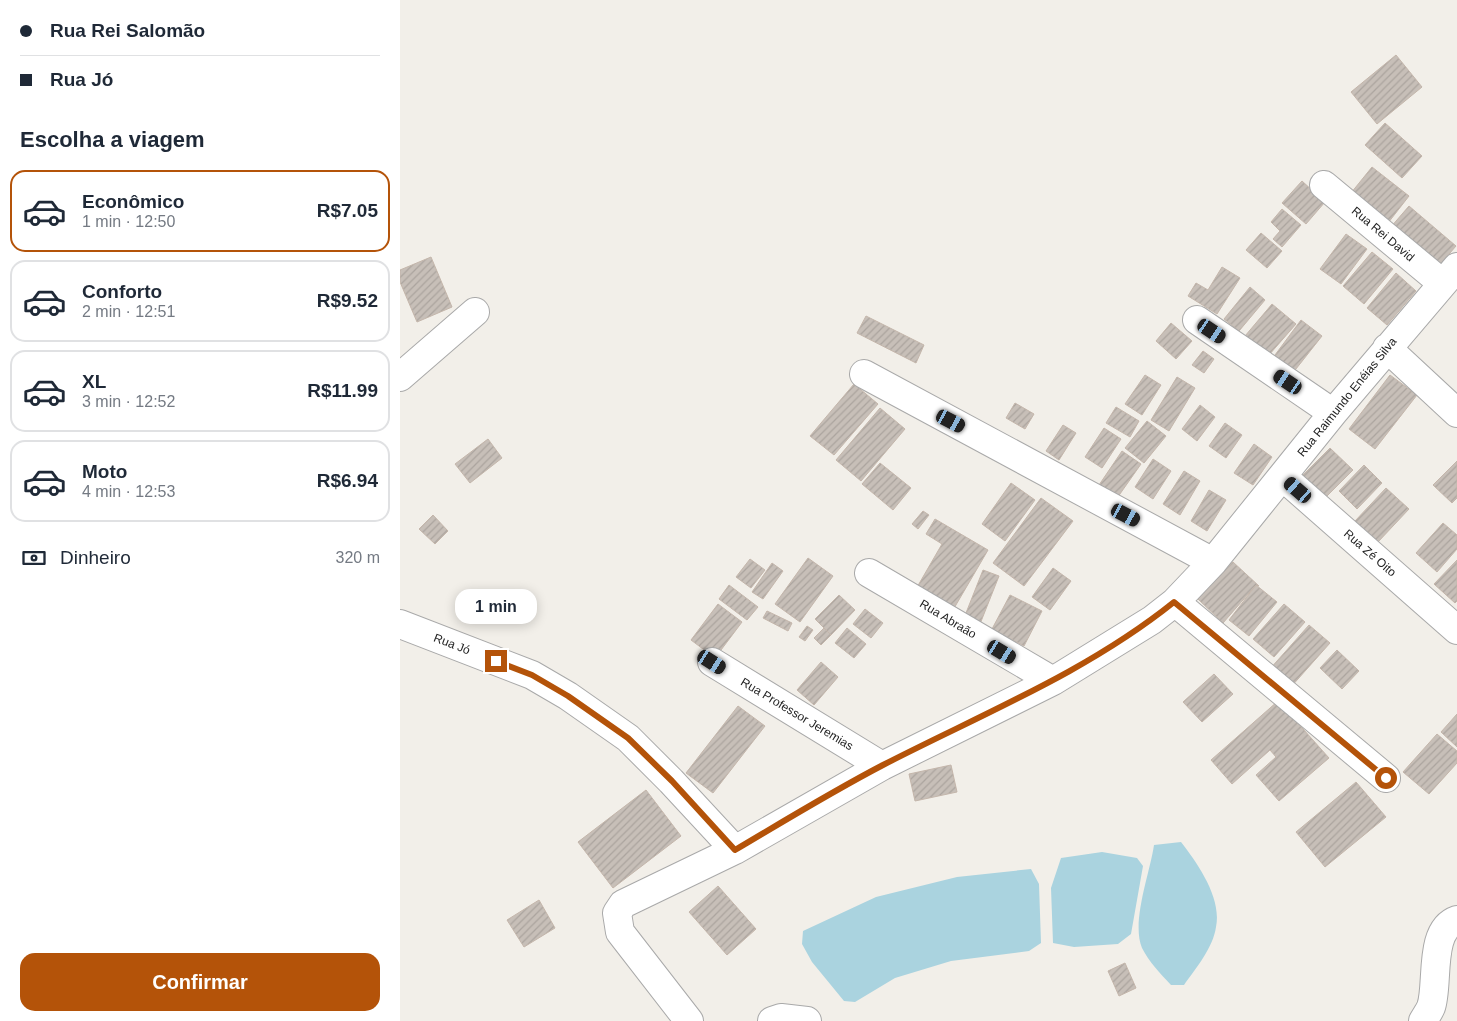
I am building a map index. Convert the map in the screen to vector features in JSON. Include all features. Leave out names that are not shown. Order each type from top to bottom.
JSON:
[{"type":"street","name":"Rua Rei David","points":[[1324,185],[1450,275]]},
{"type":"street","name":"Rua Raimundo Enéias Silva","points":[[689,1021],[620,932],[617,913],[623,904],[735,850],[882,766],[1053,681],[1122,640],[1174,602],[1213,562],[1333,413],[1450,275]]},
{"type":"street","points":[[400,377],[475,312]]},
{"type":"street","points":[[1197,320],[1333,413]]},
{"type":"street","points":[[1387,348],[1457,413]]},
{"type":"street","points":[[864,374],[1213,562]]},
{"type":"street","name":"Rua Zé Oito","points":[[1283,477],[1457,630]]},
{"type":"street","name":"Rua Abraão","points":[[869,573],[1053,681]]},
{"type":"street","points":[[1174,602],[1386,778]]},
{"type":"street","name":"Rua Jó","points":[[400,624],[532,675],[568,696],[628,738],[672,781],[735,850]]},
{"type":"street","name":"Rua Professor Jeremias","points":[[712,662],[882,766]]},
{"type":"street","points":[[1423,1021],[1431,1006],[1440,939],[1451,922],[1457,920]]},
{"type":"street","points":[[772,1021],[781,1018],[807,1021]]},
{"type":"water","points":[[1181,842],[1207,882],[1212,893],[1217,916],[1214,935],[1199,965],[1184,985],[1171,985],[1151,963],[1142,948],[1139,937],[1139,925],[1142,897],[1154,845]]},
{"type":"water","points":[[1102,852],[1137,858],[1143,866],[1131,934],[1118,944],[1074,947],[1053,943],[1051,888],[1061,858]]},
{"type":"water","points":[[1031,869],[1039,884],[1041,943],[1029,951],[951,961],[895,978],[855,1002],[844,1001],[812,962],[802,944],[803,931],[876,897],[957,877]]},
{"type":"building","points":[[1396,55],[1422,87],[1377,124],[1351,92]]},
{"type":"building","points":[[1385,123],[1422,156],[1402,178],[1365,145]]},
{"type":"building","points":[[1372,167],[1409,196],[1388,223],[1351,193]]},
{"type":"building","points":[[1302,181],[1325,202],[1306,224],[1282,203]]},
{"type":"building","points":[[1409,206],[1456,246],[1437,268],[1390,228]]},
{"type":"building","points":[[1282,209],[1301,225],[1282,247],[1273,239],[1280,231],[1271,222]]},
{"type":"building","points":[[1261,233],[1282,251],[1267,268],[1246,250]]},
{"type":"building","points":[[1346,234],[1367,249],[1341,284],[1320,269]]},
{"type":"building","points":[[1372,252],[1393,269],[1364,304],[1343,286]]},
{"type":"building","points":[[431,257],[452,307],[417,322],[400,282],[400,270]]},
{"type":"building","points":[[1222,267],[1240,278],[1217,314],[1188,296],[1196,283],[1208,290]]},
{"type":"building","points":[[1396,273],[1416,291],[1387,325],[1367,308]]},
{"type":"building","points":[[1250,287],[1265,300],[1239,331],[1224,319]]},
{"type":"building","points":[[1272,304],[1296,324],[1269,355],[1245,336]]},
{"type":"building","points":[[866,316],[924,345],[916,363],[857,333]]},
{"type":"building","points":[[1301,320],[1322,336],[1292,374],[1272,359]]},
{"type":"building","points":[[1171,323],[1192,341],[1176,359],[1156,341]]},
{"type":"building","points":[[1203,351],[1214,359],[1204,373],[1192,365]]},
{"type":"building","points":[[1145,375],[1161,385],[1142,415],[1125,404]]},
{"type":"building","points":[[1390,375],[1417,395],[1375,449],[1349,429]]},
{"type":"building","points":[[1177,377],[1195,388],[1169,431],[1151,420]]},
{"type":"building","points":[[854,384],[878,404],[834,455],[810,436]]},
{"type":"building","points":[[1015,403],[1034,414],[1025,429],[1006,418]]},
{"type":"building","points":[[1200,405],[1215,417],[1197,441],[1182,429]]},
{"type":"building","points":[[1116,407],[1139,421],[1130,437],[1106,423]]},
{"type":"building","points":[[880,408],[905,429],[861,481],[836,460]]},
{"type":"building","points":[[1147,421],[1166,436],[1144,463],[1125,448]]},
{"type":"building","points":[[1225,423],[1242,435],[1226,458],[1209,446]]},
{"type":"building","points":[[1063,425],[1076,433],[1059,460],[1046,451]]},
{"type":"building","points":[[1104,428],[1121,439],[1102,468],[1085,457]]},
{"type":"building","points":[[488,439],[502,458],[470,483],[455,464]]},
{"type":"building","points":[[1254,444],[1272,457],[1253,485],[1234,473]]},
{"type":"building","points":[[1330,448],[1353,470],[1322,501],[1299,479]]},
{"type":"building","points":[[1122,451],[1141,464],[1115,501],[1097,488]]},
{"type":"building","points":[[1153,459],[1171,471],[1153,499],[1135,487]]},
{"type":"building","points":[[1457,461],[1457,498],[1452,503],[1433,485]]},
{"type":"building","points":[[880,463],[911,488],[893,510],[862,484]]},
{"type":"building","points":[[1364,465],[1382,483],[1357,509],[1339,491]]},
{"type":"building","points":[[1184,471],[1200,481],[1180,515],[1163,504]]},
{"type":"building","points":[[1011,483],[1035,500],[1005,541],[982,524]]},
{"type":"building","points":[[1386,488],[1409,509],[1378,542],[1355,521]]},
{"type":"building","points":[[1209,490],[1226,500],[1207,531],[1191,521]]},
{"type":"building","points":[[1041,498],[1073,521],[1024,586],[993,563]]},
{"type":"building","points":[[923,511],[929,515],[918,529],[912,524]]},
{"type":"building","points":[[433,515],[448,531],[435,544],[419,529]]},
{"type":"building","points":[[935,519],[988,550],[953,610],[916,589],[942,544],[926,534]]},
{"type":"building","points":[[1443,523],[1457,535],[1457,549],[1437,572],[1416,553]]},
{"type":"building","points":[[808,558],[833,576],[800,622],[775,604]]},
{"type":"building","points":[[750,559],[765,570],[751,588],[736,577]]},
{"type":"building","points":[[1457,560],[1457,601],[1455,603],[1434,584]]},
{"type":"building","points":[[1233,562],[1259,586],[1256,585],[1223,623],[1198,599]]},
{"type":"building","points":[[772,563],[783,571],[763,599],[752,592]]},
{"type":"building","points":[[1053,568],[1071,581],[1050,610],[1032,597]]},
{"type":"building","points":[[983,570],[999,576],[980,624],[964,618]]},
{"type":"building","points":[[729,585],[758,607],[747,620],[719,599]]},
{"type":"building","points":[[1256,585],[1277,602],[1249,636],[1229,620]]},
{"type":"building","points":[[839,595],[855,610],[831,635],[815,619]]},
{"type":"building","points":[[1010,595],[1042,611],[1024,646],[992,629]]},
{"type":"building","points":[[718,604],[742,622],[715,658],[691,640]]},
{"type":"building","points":[[1284,604],[1305,622],[1274,657],[1253,639]]},
{"type":"building","points":[[865,609],[883,623],[871,638],[853,624]]},
{"type":"building","points":[[767,611],[792,623],[788,631],[763,618]]},
{"type":"building","points":[[1309,625],[1330,643],[1290,688],[1269,670]]},
{"type":"building","points":[[807,626],[813,630],[805,641],[799,637]]},
{"type":"building","points":[[824,628],[831,635],[821,645],[814,638]]},
{"type":"building","points":[[847,628],[866,644],[854,658],[835,643]]},
{"type":"building","points":[[1337,650],[1359,671],[1342,689],[1320,668]]},
{"type":"building","points":[[821,662],[838,677],[814,705],[797,690]]},
{"type":"building","points":[[1214,674],[1233,694],[1202,722],[1183,702]]},
{"type":"building","points":[[1278,701],[1329,758],[1279,801],[1256,775],[1276,757],[1270,750],[1232,784],[1211,760]]},
{"type":"building","points":[[738,706],[765,726],[713,793],[686,773]]},
{"type":"building","points":[[1457,714],[1457,747],[1441,732]]},
{"type":"building","points":[[1437,734],[1457,751],[1457,763],[1429,794],[1403,772]]},
{"type":"building","points":[[951,765],[957,792],[915,801],[909,774]]},
{"type":"building","points":[[1356,782],[1386,817],[1325,867],[1296,832]]},
{"type":"building","points":[[646,790],[681,836],[613,888],[578,842]]},
{"type":"building","points":[[718,886],[756,929],[727,955],[689,912]]},
{"type":"building","points":[[539,900],[555,928],[524,947],[507,920]]},
{"type":"building","points":[[1125,963],[1136,988],[1119,996],[1108,971]]},
{"type":"route","points":[[496,661],[532,675],[568,696],[628,738],[672,781],[735,850],[882,766],[1053,681],[1114,645],[1152,620],[1174,602],[1386,778]]}]
